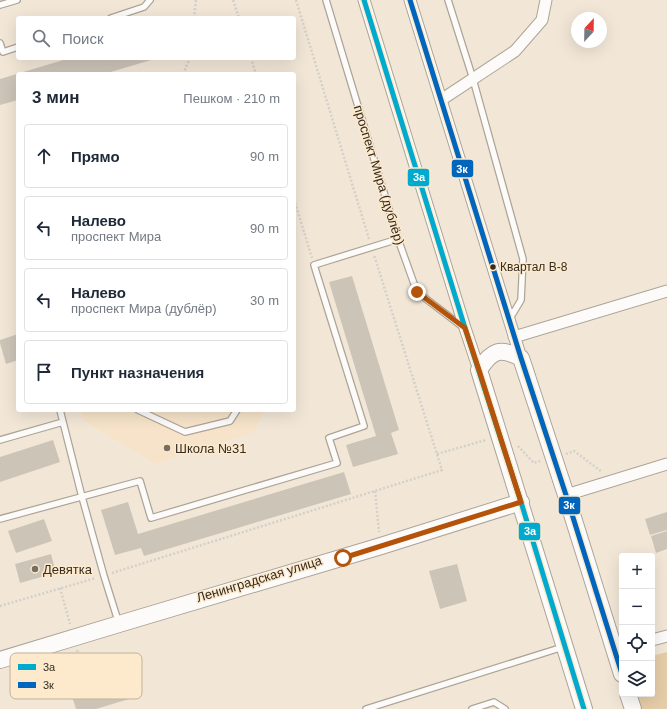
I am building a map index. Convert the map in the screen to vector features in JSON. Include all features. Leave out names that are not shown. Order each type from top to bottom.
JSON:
[{"type":"street","points":[[364,0],[584,709]]},
{"type":"street","points":[[410,0],[514,338],[618,650],[620,661]]},
{"type":"street","points":[[441,100],[515,51],[542,20],[546,0]]},
{"type":"street","points":[[514,338],[667,291]]},
{"type":"street","points":[[479,370],[486,360],[494,353],[510,353],[521,358]]},
{"type":"street","points":[[566,495],[667,464]]},
{"type":"street","points":[[119,623],[381,546],[520,500]]},
{"type":"street","name":"Ленинградская улица","points":[[18,653],[119,623],[380,540],[520,500]]},
{"type":"street","points":[[655,639],[667,636]]},
{"type":"street","points":[[629,697],[633,709]]},
{"type":"lane","points":[[0,5],[17,0]]},
{"type":"lane","points":[[117,16],[144,7],[150,0]]},
{"type":"lane","name":"проспект Мира (дублёр)","points":[[326,0],[398,239],[417,292],[465,328]]},
{"type":"lane","points":[[448,0],[473,79],[523,259],[520,300],[509,320]]},
{"type":"lane","points":[[0,43],[3,52],[16,48]]},
{"type":"lane","points":[[0,519],[140,481],[151,518],[337,463],[329,438],[364,426],[314,265],[398,239]]},
{"type":"lane","points":[[60,412],[82,497],[119,623]]},
{"type":"lane","points":[[142,412],[184,432],[230,421],[237,412]]},
{"type":"lane","points":[[0,440],[63,422]]},
{"type":"lane","points":[[366,709],[565,647]]},
{"type":"lane","points":[[472,709],[494,702],[505,709]]},
{"type":"path","points":[[194,16],[196,0]]},
{"type":"path","points":[[233,0],[238,16]]},
{"type":"path","points":[[0,606],[104,576],[442,470],[296,0]]},
{"type":"path","points":[[184,72],[189,60]]},
{"type":"path","points":[[252,60],[255,72]]},
{"type":"path","points":[[296,206],[314,265]]},
{"type":"path","points":[[437,454],[500,436]]},
{"type":"path","points":[[518,446],[534,463],[574,451],[613,480]]},
{"type":"path","points":[[375,491],[380,540]]},
{"type":"shaded area","name":"Школа №31","points":[[81,412],[264,412],[254,432],[155,464],[83,420]]},
{"type":"shaded area","points":[[667,652],[667,709],[641,709],[637,697],[655,697],[655,655]]},
{"type":"building","points":[[63,60],[151,60],[111,72],[23,72]]},
{"type":"building","points":[[16,74],[16,101],[0,105],[0,79]]},
{"type":"building","points":[[352,276],[399,430],[391,433],[398,454],[353,467],[346,445],[376,436],[329,282]]},
{"type":"building","points":[[16,335],[16,361],[6,364],[0,340]]},
{"type":"building","points":[[53,440],[60,462],[0,482],[0,457]]},
{"type":"building","points":[[344,472],[351,494],[144,556],[141,548],[115,555],[101,510],[128,502],[138,534]]},
{"type":"building","points":[[667,512],[667,530],[650,535],[645,519]]},
{"type":"building","points":[[44,519],[52,541],[16,553],[8,531]]},
{"type":"building","points":[[667,531],[667,549],[656,553],[651,536]]},
{"type":"building","name":"Девятка","points":[[51,554],[56,573],[20,583],[15,564]]},
{"type":"building","points":[[457,564],[467,601],[440,609],[429,571]]},
{"type":"building","points":[[73,699],[129,699],[96,709],[76,709]]},
{"type":"transit line","name":"3а","points":[[364,0],[584,709]]},
{"type":"transit line","name":"3к","points":[[410,0],[521,358],[619,664]]},
{"type":"place","name":"Квартал В-8","points":[[493,267]]},
{"type":"place","name":"Школа №31","points":[[167,448]]},
{"type":"place","name":"Девятка","points":[[35,569]]},
{"type":"route","points":[[343,558],[521,502],[465,328],[417,292]]}]
